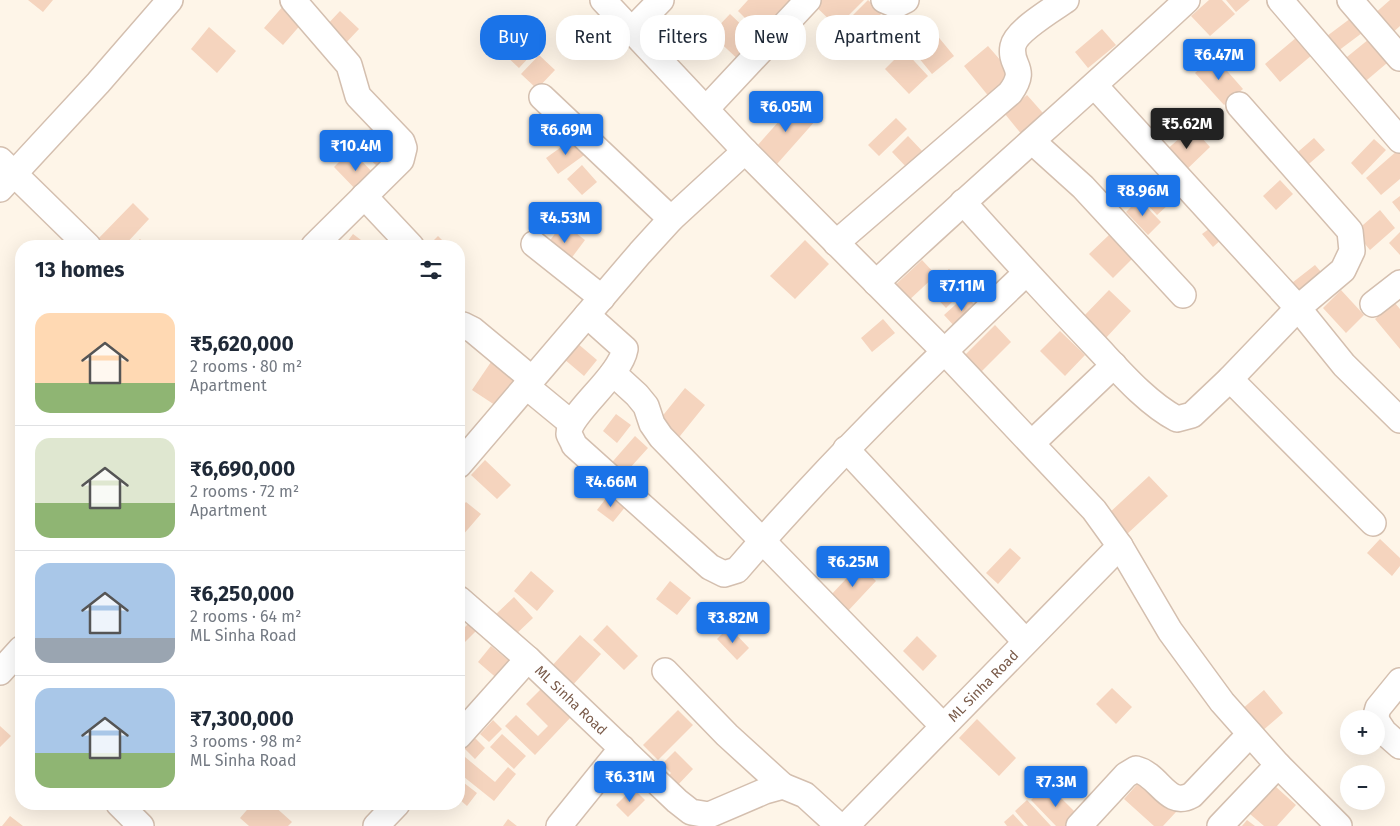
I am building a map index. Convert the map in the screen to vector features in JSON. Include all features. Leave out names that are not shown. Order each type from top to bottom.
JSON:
[{"type":"street","points":[[81,240],[5,174],[98,83],[170,0]]},
{"type":"street","points":[[292,0],[349,65],[358,96],[402,142],[404,148],[401,160],[320,240]]},
{"type":"street","points":[[603,0],[745,151],[944,351],[1094,510],[1120,546],[1170,631],[1222,702],[1278,765],[1339,826]]},
{"type":"street","points":[[631,31],[661,0]]},
{"type":"street","points":[[706,109],[808,0]]},
{"type":"street","points":[[884,0],[896,5],[906,0]]},
{"type":"street","points":[[836,243],[1010,93],[1017,83],[1019,70],[1013,54],[1013,44],[1020,34],[1066,0]]},
{"type":"street","points":[[876,283],[963,202],[1095,86],[1187,0]]},
{"type":"street","points":[[1280,0],[1400,140]]},
{"type":"street","points":[[1350,0],[1400,58]]},
{"type":"street","points":[[1095,86],[1298,308],[1344,365],[1400,420]]},
{"type":"street","points":[[542,97],[671,220]]},
{"type":"street","points":[[963,202],[1114,365],[1161,410],[1177,418],[1192,415],[1230,380],[1298,308],[1343,270],[1352,251],[1350,231],[1239,106]]},
{"type":"street","points":[[1032,141],[1082,186],[1183,296]]},
{"type":"street","points":[[465,458],[671,220],[745,151]]},
{"type":"street","points":[[364,196],[405,240]]},
{"type":"street","points":[[534,244],[595,306],[624,349],[623,358],[613,373],[571,423],[569,434],[574,444],[710,567],[724,574],[737,570],[846,449],[1026,272]]},
{"type":"street","points":[[1373,304],[1400,283]]},
{"type":"street","points":[[465,324],[571,423]]},
{"type":"street","points":[[1032,443],[1114,365]]},
{"type":"street","points":[[613,373],[646,406],[652,424],[660,437],[943,726]]},
{"type":"street","points":[[1230,380],[1373,523]]},
{"type":"street","points":[[846,449],[1024,642]]},
{"type":"street","name":"ML Sinha Road","points":[[846,826],[1120,546]]},
{"type":"street","name":"ML Sinha Road","points":[[465,604],[528,659],[677,801],[691,812],[709,815],[765,791],[783,786]]},
{"type":"street","points":[[0,672],[15,656]]},
{"type":"street","points":[[465,729],[528,659]]},
{"type":"street","points":[[665,671],[727,736],[783,786],[805,795],[839,826]]},
{"type":"street","points":[[1378,710],[1400,682]]},
{"type":"street","points":[[1385,733],[1400,746]]},
{"type":"street","points":[[1079,826],[1126,775],[1136,769],[1145,771],[1174,798],[1183,800],[1192,795],[1250,734]]},
{"type":"street","points":[[559,826],[622,748]]},
{"type":"street","points":[[1220,826],[1278,765]]},
{"type":"street","points":[[125,810],[141,826]]},
{"type":"street","points":[[376,826],[391,810]]},
{"type":"building","points":[[28,0],[53,0],[43,12]]},
{"type":"building","points":[[748,0],[801,0],[788,15],[742,15],[738,11]]},
{"type":"building","points":[[809,0],[864,0],[849,15],[825,15]]},
{"type":"building","points":[[868,0],[882,13],[880,15],[853,15]]},
{"type":"building","points":[[1209,0],[1222,0],[1235,14],[1210,36],[1191,16]]},
{"type":"building","points":[[1226,0],[1250,0],[1236,12]]},
{"type":"building","points":[[1390,0],[1400,0],[1400,26],[1390,35],[1373,15]]},
{"type":"building","points":[[284,5],[303,22],[283,45],[264,28]]},
{"type":"building","points":[[340,11],[359,29],[343,46],[324,28]]},
{"type":"building","points":[[730,14],[735,19],[735,56],[725,47],[725,19]]},
{"type":"building","points":[[1355,15],[1366,30],[1334,54],[1323,39]]},
{"type":"building","points":[[209,27],[236,51],[217,73],[191,49]]},
{"type":"building","points":[[1102,29],[1116,45],[1088,68],[1075,52]]},
{"type":"building","points":[[1374,35],[1393,58],[1361,85],[1342,61]]},
{"type":"building","points":[[1297,37],[1312,55],[1280,82],[1265,64]]},
{"type":"building","points":[[939,38],[954,56],[932,74],[920,60],[939,60]]},
{"type":"building","points":[[988,46],[1015,77],[990,98],[964,66]]},
{"type":"building","points":[[1214,56],[1243,89],[1224,105],[1195,73]]},
{"type":"building","points":[[510,60],[526,60],[519,68]]},
{"type":"building","points":[[534,60],[544,60],[555,70],[537,89],[521,74]]},
{"type":"building","points":[[739,60],[747,60],[743,64]]},
{"type":"building","points":[[894,60],[913,60],[928,76],[909,94],[885,69]]},
{"type":"building","points":[[1027,95],[1050,121],[1027,141],[1005,114]]},
{"type":"building","points":[[796,102],[816,120],[777,164],[757,146]]},
{"type":"building","points":[[896,118],[907,129],[879,156],[868,145]]},
{"type":"building","points":[[1192,127],[1210,147],[1182,174],[1163,153]]},
{"type":"building","points":[[370,129],[395,153],[380,169],[355,145]]},
{"type":"building","points":[[908,136],[925,154],[909,170],[892,152]]},
{"type":"building","points":[[575,137],[587,153],[558,174],[546,158]]},
{"type":"building","points":[[1314,138],[1325,150],[1303,169],[1292,157]]},
{"type":"building","points":[[1374,139],[1386,150],[1362,175],[1351,163]]},
{"type":"building","points":[[351,150],[377,177],[360,194],[334,167]]},
{"type":"building","points":[[1398,150],[1400,153],[1400,179],[1381,195],[1366,178]]},
{"type":"building","points":[[582,165],[597,182],[582,195],[567,179]]},
{"type":"building","points":[[1162,174],[1180,194],[1157,215],[1139,196]]},
{"type":"building","points":[[1280,180],[1293,194],[1276,210],[1263,196]]},
{"type":"building","points":[[1400,196],[1400,212],[1392,202]]},
{"type":"building","points":[[1139,199],[1161,222],[1148,235],[1126,212]]},
{"type":"building","points":[[133,203],[149,219],[130,240],[97,240]]},
{"type":"building","points":[[1380,210],[1395,228],[1370,250],[1355,232]]},
{"type":"building","points":[[563,223],[585,240],[567,264],[545,247]]},
{"type":"building","points":[[1213,226],[1223,238],[1213,247],[1202,234]]},
{"type":"building","points":[[1400,232],[1400,255],[1389,243]]},
{"type":"building","points":[[353,234],[361,240],[348,240]]},
{"type":"building","points":[[1109,235],[1132,259],[1113,278],[1089,254]]},
{"type":"building","points":[[438,236],[442,240],[434,240]]},
{"type":"building","points":[[805,240],[829,264],[795,299],[770,276]]},
{"type":"building","points":[[922,260],[936,275],[906,303],[892,288]]},
{"type":"building","points":[[1315,265],[1327,279],[1300,300],[1288,286]]},
{"type":"building","points":[[949,269],[967,287],[946,308],[928,289]]},
{"type":"building","points":[[1109,290],[1131,311],[1104,340],[1081,319]]},
{"type":"building","points":[[1341,290],[1364,315],[1346,333],[1323,308]]},
{"type":"building","points":[[966,295],[979,310],[957,329],[944,315]]},
{"type":"building","points":[[1394,302],[1400,309],[1400,349],[1375,319]]},
{"type":"building","points":[[883,319],[895,333],[872,352],[861,338]]},
{"type":"building","points":[[995,325],[1011,342],[978,375],[962,358]]},
{"type":"building","points":[[1060,331],[1085,355],[1065,376],[1040,351]]},
{"type":"building","points":[[577,343],[597,360],[584,376],[564,359]]},
{"type":"building","points":[[491,362],[519,382],[501,409],[472,390]]},
{"type":"building","points":[[685,388],[705,405],[676,441],[656,424]]},
{"type":"building","points":[[616,414],[631,425],[617,443],[603,431]]},
{"type":"building","points":[[635,436],[648,448],[620,479],[607,468]]},
{"type":"building","points":[[485,460],[511,485],[497,499],[471,475]]},
{"type":"building","points":[[1149,476],[1168,496],[1126,535],[1107,515]]},
{"type":"building","points":[[610,493],[626,506],[613,522],[597,510]]},
{"type":"building","points":[[466,502],[481,514],[465,533]]},
{"type":"building","points":[[1380,539],[1400,558],[1400,566],[1392,576],[1367,553]]},
{"type":"building","points":[[1010,548],[1021,558],[998,584],[986,573]]},
{"type":"building","points":[[859,565],[876,581],[847,612],[830,596]]},
{"type":"building","points":[[531,571],[554,591],[537,611],[514,591]]},
{"type":"building","points":[[670,581],[691,598],[677,615],[656,599]]},
{"type":"building","points":[[514,597],[533,618],[513,637],[494,616]]},
{"type":"building","points":[[469,623],[476,631],[465,642],[465,627]]},
{"type":"building","points":[[607,625],[638,656],[624,670],[593,640]]},
{"type":"building","points":[[729,627],[749,648],[737,660],[717,639]]},
{"type":"building","points":[[580,635],[601,654],[571,687],[550,668]]},
{"type":"building","points":[[917,636],[937,656],[923,671],[903,651]]},
{"type":"building","points":[[491,646],[514,665],[500,681],[478,662]]},
{"type":"building","points":[[542,688],[571,717],[535,755],[505,726],[516,715],[538,736],[548,726],[526,704]]},
{"type":"building","points":[[1112,688],[1132,707],[1116,724],[1096,704]]},
{"type":"building","points":[[1264,690],[1283,713],[1261,732],[1241,710]]},
{"type":"building","points":[[678,710],[693,725],[658,760],[643,745]]},
{"type":"building","points":[[977,719],[1016,758],[999,776],[959,738]]},
{"type":"building","points":[[493,720],[502,729],[489,742],[480,734]]},
{"type":"building","points":[[0,726],[11,736],[0,747]]},
{"type":"building","points":[[502,734],[526,756],[514,769],[490,747]]},
{"type":"building","points":[[474,737],[485,748],[475,759],[465,747]]},
{"type":"building","points":[[675,751],[693,769],[675,788],[665,779],[671,773],[662,764]]},
{"type":"building","points":[[465,757],[495,782],[508,767],[516,774],[494,801],[465,778]]},
{"type":"building","points":[[1141,780],[1176,812],[1163,826],[1154,826],[1124,799]]},
{"type":"building","points":[[465,784],[477,793],[467,806],[465,804]]},
{"type":"building","points":[[1047,784],[1082,819],[1075,826],[1056,826],[1031,800]]},
{"type":"building","points":[[1275,786],[1296,805],[1277,826],[1264,826],[1250,814]]},
{"type":"building","points":[[633,788],[645,800],[628,817],[616,805]]},
{"type":"building","points":[[1027,800],[1051,826],[1028,826],[1015,811]]},
{"type":"building","points":[[247,810],[279,810],[292,822],[288,826],[249,826],[240,818]]},
{"type":"building","points":[[1013,814],[1024,826],[1007,826],[1004,822]]},
{"type":"building","points":[[10,816],[23,826],[2,826]]},
{"type":"building","points":[[508,819],[517,826],[503,826]]},
{"type":"building","points":[[1247,820],[1255,826],[1242,826]]}]
